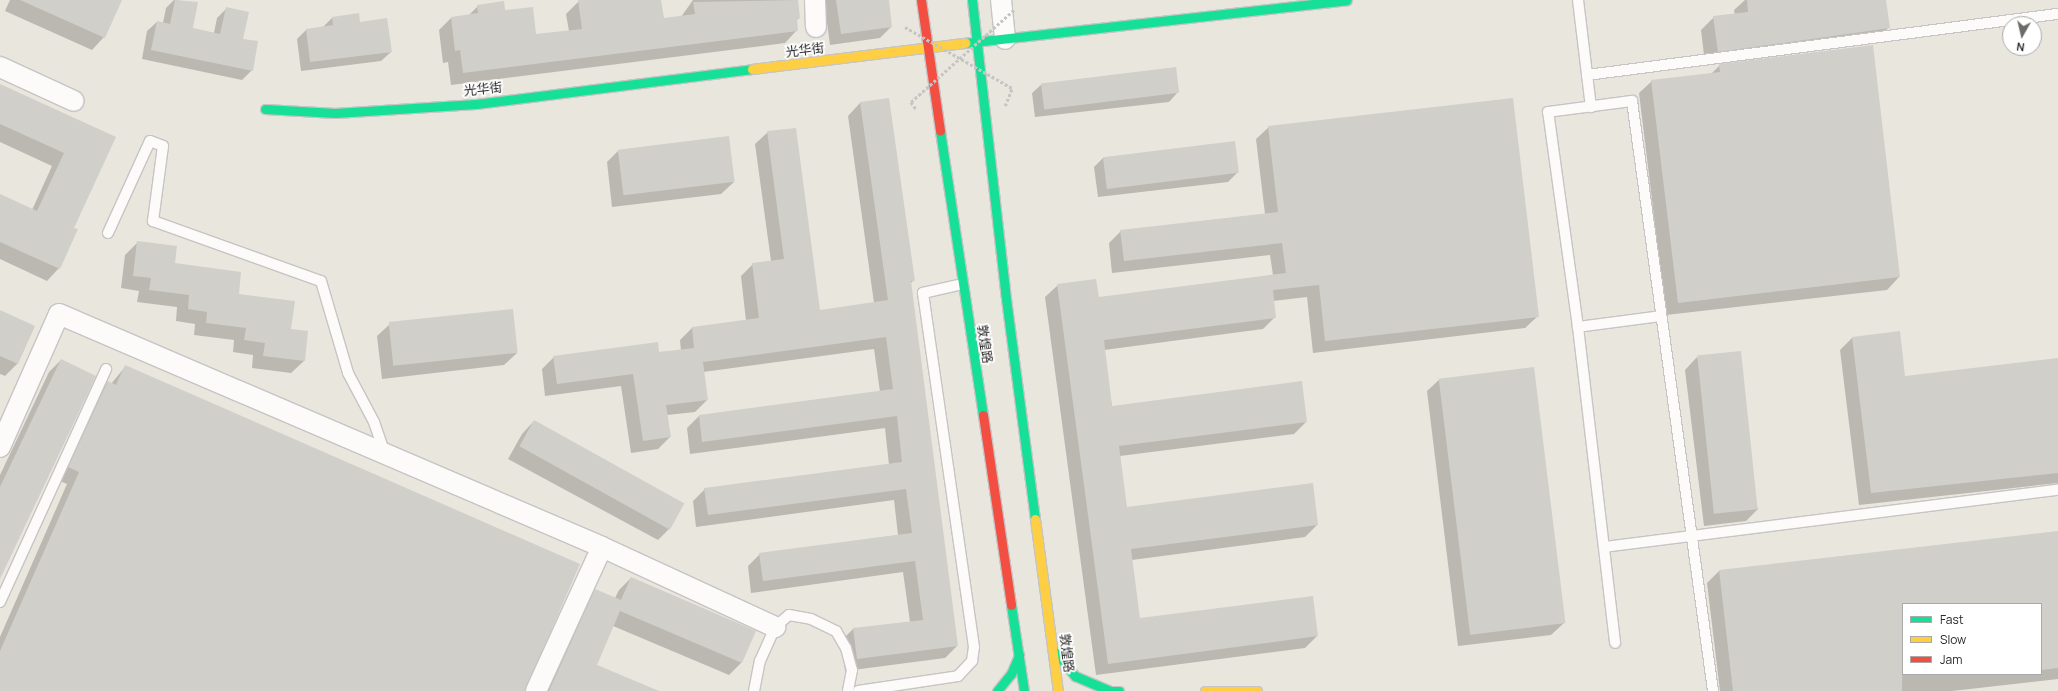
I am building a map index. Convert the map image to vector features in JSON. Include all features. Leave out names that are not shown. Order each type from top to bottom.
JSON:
[{"type":"main road","name":"敦煌路","points":[[921,0],[1020,655],[1024,691]]},
{"type":"main road","name":"敦煌路","points":[[972,0],[1005,291],[1058,691]]},
{"type":"main road","name":"光华街","points":[[265,109],[335,113],[476,104],[927,47],[1347,0]]},
{"type":"main road","points":[[1053,649],[1075,676],[1111,691],[1119,691]]},
{"type":"main road","points":[[997,691],[1011,674],[1020,655]]},
{"type":"main road","points":[[1205,691],[1257,691]]},
{"type":"street","points":[[815,0],[816,27]]},
{"type":"street","points":[[1005,39],[1007,5]]},
{"type":"street","points":[[0,67],[74,101]]},
{"type":"street","points":[[0,447],[59,314],[602,547],[775,626]]},
{"type":"street","points":[[536,691],[602,547]]},
{"type":"lane","points":[[1578,0],[1591,107]]},
{"type":"lane","points":[[1587,75],[2058,14]]},
{"type":"lane","points":[[1615,643],[1578,328],[1548,112],[1632,101],[1713,691]]},
{"type":"lane","points":[[108,233],[150,141],[163,146],[153,221],[321,281],[348,373],[374,422],[385,455]]},
{"type":"lane","points":[[858,691],[958,676],[972,661],[974,647],[923,293],[963,284]]},
{"type":"lane","points":[[1578,328],[1661,316]]},
{"type":"lane","points":[[0,602],[106,369]]},
{"type":"lane","points":[[1604,547],[2058,490]]},
{"type":"lane","points":[[754,691],[760,661],[775,626],[789,615],[811,619],[836,631],[846,648],[852,670],[848,691]]},
{"type":"path","points":[[911,102],[960,59],[1007,5]]},
{"type":"path","points":[[904,27],[1012,88]]},
{"type":"building","points":[[20,0],[122,0],[105,38]]},
{"type":"building","points":[[175,0],[198,2],[193,28],[220,34],[226,7],[249,12],[243,39],[258,41],[253,71],[151,50],[157,21],[170,24]]},
{"type":"building","points":[[578,0],[661,0],[664,18],[695,14],[693,2],[798,0],[800,18],[797,19],[798,31],[463,73],[460,50],[455,51],[451,17],[478,13],[477,5],[504,1],[505,10],[533,7],[536,34],[582,29]]},
{"type":"building","points":[[836,0],[889,0],[892,27],[841,34]]},
{"type":"building","points":[[1747,0],[1886,0],[1890,28],[1718,52],[1713,16],[1748,12]]},
{"type":"building","points":[[359,13],[360,22],[387,18],[392,52],[310,62],[306,29],[333,25],[332,17]]},
{"type":"building","points":[[1873,45],[1900,277],[1678,303],[1651,80],[1720,72],[1719,64]]},
{"type":"building","points":[[1176,67],[1179,93],[1044,109],[1041,84]]},
{"type":"building","points":[[0,84],[116,137],[74,228],[78,229],[60,269],[0,242],[0,194],[37,211],[64,153],[0,124]]},
{"type":"building","points":[[889,98],[915,281],[911,281],[958,646],[857,659],[853,628],[923,620],[915,561],[763,581],[759,553],[912,533],[906,489],[708,515],[704,488],[902,462],[897,416],[702,442],[699,415],[893,389],[886,337],[703,362],[708,400],[666,405],[671,437],[643,441],[633,374],[557,384],[553,356],[658,342],[659,352],[694,348],[692,327],[759,318],[752,263],[784,259],[767,131],[796,128],[820,310],[888,300],[860,102]]},
{"type":"building","points":[[1513,98],[1539,317],[1325,341],[1319,285],[1273,290],[1276,318],[1104,340],[1112,406],[1302,381],[1307,422],[1119,446],[1127,507],[1313,483],[1318,525],[1131,549],[1140,618],[1313,596],[1318,636],[1108,664],[1057,284],[1096,279],[1099,297],[1286,273],[1282,243],[1124,261],[1120,230],[1278,212],[1268,126]]},
{"type":"building","points":[[729,136],[735,182],[623,195],[618,150]]},
{"type":"building","points":[[1235,141],[1239,173],[1107,189],[1103,157]]},
{"type":"building","points":[[137,241],[177,246],[175,263],[241,272],[239,294],[295,301],[291,329],[308,331],[305,361],[263,356],[265,343],[244,340],[246,328],[206,323],[207,312],[188,309],[189,295],[149,290],[151,278],[133,276]]},
{"type":"building","points":[[513,309],[518,353],[393,366],[389,322]]},
{"type":"building","points":[[0,310],[35,326],[18,364],[0,356]]},
{"type":"building","points":[[1900,331],[1905,376],[2058,358],[2058,473],[1871,493],[1852,337]]},
{"type":"building","points":[[1741,351],[1758,509],[1714,514],[1697,356]]},
{"type":"building","points":[[61,359],[96,376],[0,579],[0,487]]},
{"type":"building","points":[[125,365],[580,564],[525,691],[0,691],[0,651],[79,472],[68,467],[108,381],[116,385]]},
{"type":"building","points":[[1534,367],[1565,623],[1470,635],[1439,379]]},
{"type":"building","points":[[534,420],[684,503],[670,530],[519,446]]},
{"type":"building","points":[[2058,531],[2058,668],[2042,670],[2042,603],[1902,603],[1902,691],[1733,691],[1719,570]]},
{"type":"building","points":[[631,577],[756,631],[742,663],[620,611],[597,665],[659,691],[549,691],[595,589],[621,600]]},
{"type":"traffic: fast","points":[[972,0],[1005,291],[1035,519]]},
{"type":"traffic: fast","points":[[965,43],[1347,0]]},
{"type":"traffic: fast","points":[[265,109],[335,113],[476,104],[752,69]]},
{"type":"traffic: fast","points":[[940,131],[983,415]]},
{"type":"traffic: fast","points":[[1011,605],[1024,691]]},
{"type":"traffic: fast","points":[[1053,649],[1075,676],[1111,691],[1119,691]]},
{"type":"traffic: fast","points":[[997,691],[1011,674],[1019,655]]},
{"type":"traffic: slow","points":[[752,69],[965,43]]},
{"type":"traffic: slow","points":[[1035,519],[1058,691]]},
{"type":"traffic: slow","points":[[1205,691],[1257,691]]},
{"type":"traffic: jam","points":[[921,0],[940,131]]},
{"type":"traffic: jam","points":[[983,415],[1011,605]]}]
